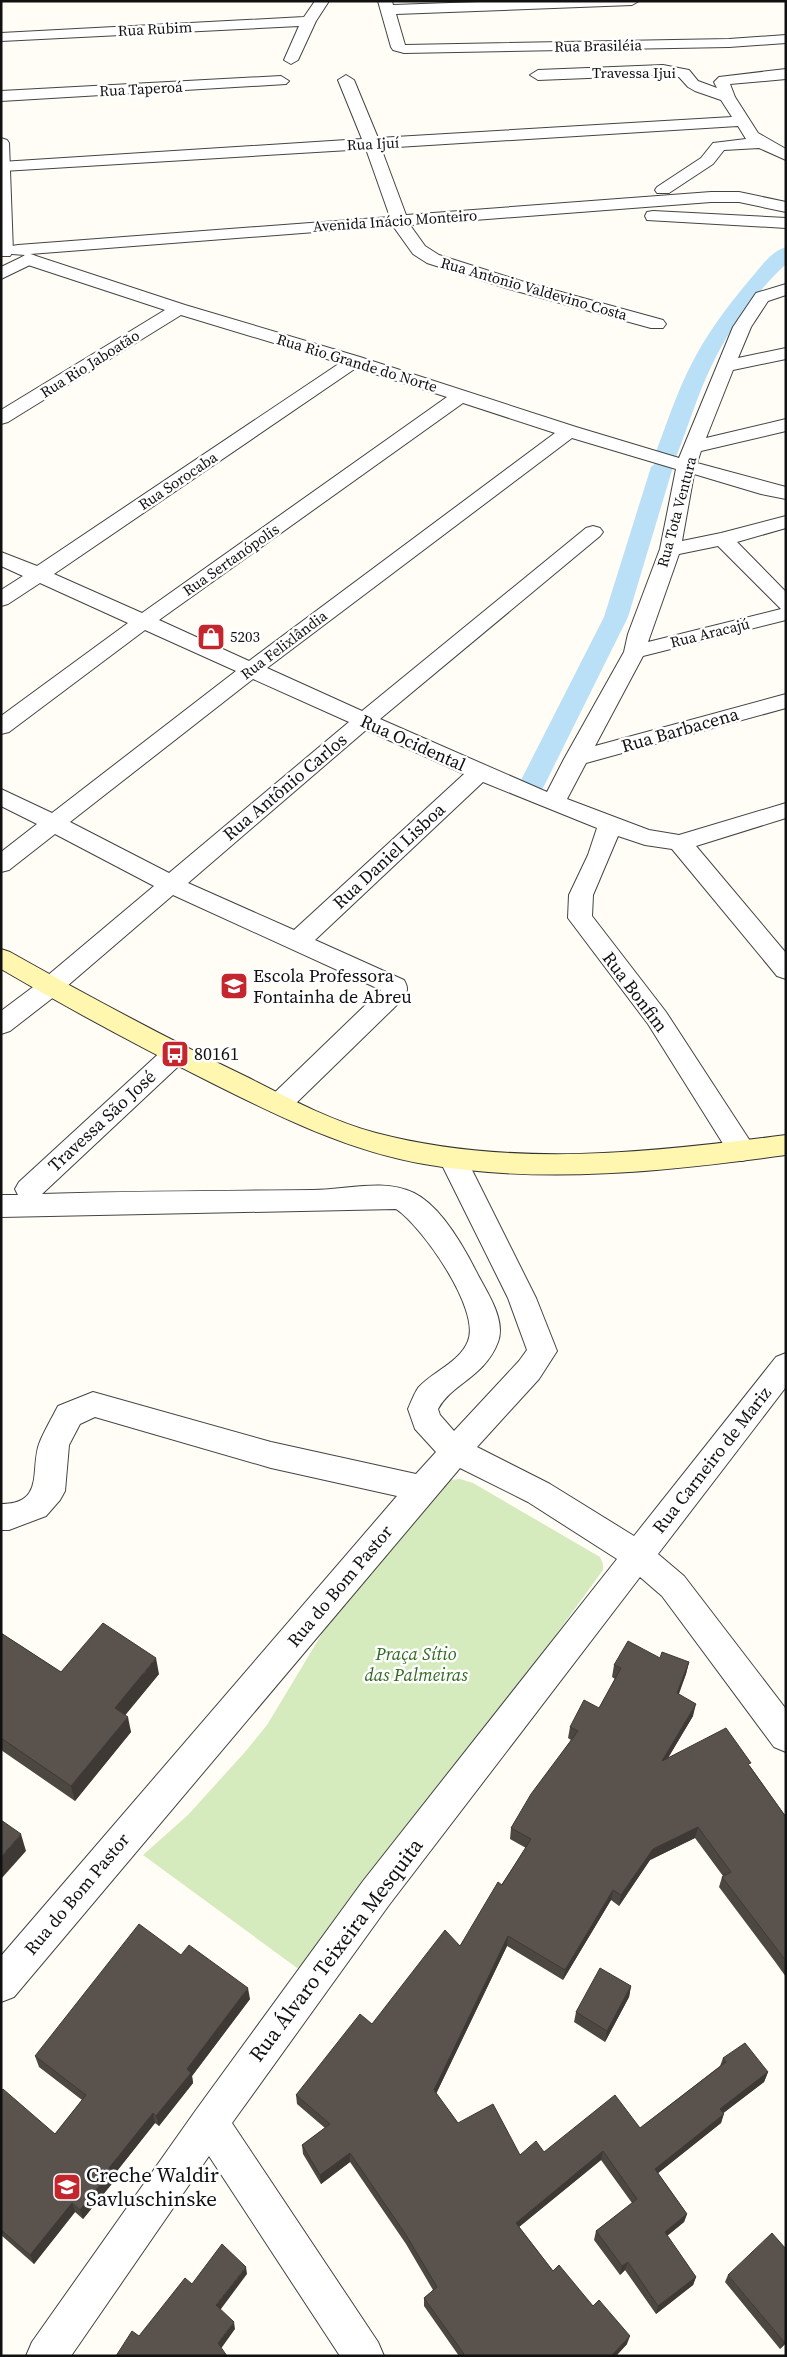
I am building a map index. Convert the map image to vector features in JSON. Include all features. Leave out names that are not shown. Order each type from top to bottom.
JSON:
[{"type":"main road","points":[[1,958],[50,987],[175,1054],[327,1128],[376,1143],[453,1159],[568,1164],[678,1158],[786,1145]]},
{"type":"street","points":[[291,60],[308,21],[322,1]]},
{"type":"street","points":[[386,5],[632,1]]},
{"type":"street","name":"Rua Brasiléia","points":[[386,5],[398,47],[410,49],[729,43],[786,38]]},
{"type":"street","name":"Rua Rubim","points":[[1,37],[308,21]]},
{"type":"street","name":"Travessa Ijui","points":[[538,75],[677,71],[687,75],[693,84],[700,88],[727,97]]},
{"type":"street","points":[[786,74],[724,80],[722,82],[727,97],[752,136],[761,143],[786,154]]},
{"type":"street","name":"Rua Antonio Valdevino Costa","points":[[346,80],[372,144],[401,225],[413,245],[433,260],[515,285],[657,324]]},
{"type":"street","name":"Rua Taperoá","points":[[1,96],[281,81]]},
{"type":"street","name":"Rua Ijuí","points":[[3,166],[744,121]]},
{"type":"street","points":[[663,190],[707,161],[719,146],[761,143]]},
{"type":"street","points":[[1,144],[3,166],[2,252]]},
{"type":"street","name":"Avenida Inácio Monteiro","points":[[2,252],[28,259],[711,197],[739,197],[786,207]]},
{"type":"street","name":"Avenida Inácio Monteiro","points":[[2,252],[401,225],[632,215],[786,223]]},
{"type":"street","points":[[1,274],[28,259]]},
{"type":"street","name":"Rua Rio Grande do Norte","points":[[28,259],[179,309],[354,361],[570,430],[768,490],[786,493]]},
{"type":"street","name":"Rua Tota Ventura","points":[[553,803],[635,652],[639,634],[670,549],[686,465],[742,328],[762,297],[786,289]]},
{"type":"street","name":"Rua Rio Jaboatão","points":[[1,418],[179,309]]},
{"type":"street","points":[[725,366],[786,353]]},
{"type":"street","name":"Rua Sorocaba","points":[[1,600],[354,361]]},
{"type":"street","name":"Rua Sertanópolis","points":[[1,727],[144,621],[462,395]]},
{"type":"street","points":[[694,447],[786,425]]},
{"type":"street","name":"Rua Felixlândia","points":[[1,864],[251,670],[570,430]]},
{"type":"street","points":[[670,549],[723,539],[786,522]]},
{"type":"street","name":"Rua Antônio Carlos","points":[[1,1025],[50,987],[363,721],[593,532]]},
{"type":"street","points":[[723,539],[786,604]]},
{"type":"street","name":"Rua Ocidental","points":[[1,558],[363,721],[553,803],[645,837],[680,843]]},
{"type":"street","name":"Rua Aracajú","points":[[635,652],[786,614]]},
{"type":"street","name":"Rua Barbacena","points":[[575,760],[786,701]]},
{"type":"street","name":"Rua Daniel Lisboa","points":[[298,941],[480,772]]},
{"type":"street","points":[[1,796],[170,884],[395,986],[395,992],[278,1104]]},
{"type":"street","points":[[786,810],[680,843],[786,970]]},
{"type":"street","name":"Rua Bonfim","points":[[610,825],[598,859],[580,895],[578,905],[580,918],[657,1018],[742,1151]]},
{"type":"street","name":"Travessa São José","points":[[28,1189],[175,1054]]},
{"type":"street","name":"Rua do Bom Pastor","points":[[1,1984],[422,1490],[506,1393],[529,1370],[542,1351],[522,1298],[453,1159]]},
{"type":"street","points":[[1,1206],[319,1201],[390,1197],[404,1200],[415,1206],[436,1229],[473,1292],[483,1313],[485,1329],[484,1342],[477,1356],[426,1398],[423,1409],[425,1419],[456,1452],[518,1482],[639,1554],[673,1586],[786,1736]]},
{"type":"street","name":"Rua Carneiro de Mariz","points":[[639,1554],[786,1365]]},
{"type":"street","points":[[1,1517],[9,1517],[35,1507],[49,1491],[54,1444],[69,1415],[93,1404],[271,1455],[422,1490]]},
{"type":"street","name":"Rua Álvaro Teixeira Mesquita","points":[[46,2356],[209,2123],[376,1893],[639,1554]]},
{"type":"street","points":[[209,2123],[364,2356]]},
{"type":"green space","name":"Praça Sítio das Palmeiras","points":[[460,1479],[473,1483],[600,1557],[603,1570],[308,1976],[143,1855],[188,1815],[245,1752],[267,1725],[329,1622],[449,1480]]},
{"type":"building","points":[[103,1623],[156,1658],[115,1708],[128,1717],[71,1786],[1,1738],[1,1633],[61,1672]]},
{"type":"building","points":[[628,1641],[660,1658],[662,1652],[689,1662],[677,1693],[696,1704],[662,1761],[726,1728],[751,1763],[748,1764],[786,1817],[786,1961],[722,1877],[731,1872],[698,1827],[653,1849],[621,1895],[613,1890],[565,1970],[508,1936],[434,2090],[458,2123],[493,2104],[520,2155],[536,2141],[544,2152],[615,2095],[640,2128],[726,2062],[723,2058],[745,2043],[768,2072],[720,2109],[724,2114],[655,2169],[687,2214],[665,2232],[696,2277],[658,2306],[628,2262],[622,2266],[596,2231],[637,2199],[603,2151],[516,2223],[553,2271],[559,2265],[593,2306],[599,2300],[630,2336],[613,2354],[615,2356],[462,2356],[464,2354],[424,2298],[437,2287],[406,2235],[350,2153],[320,2175],[302,2145],[330,2124],[296,2095],[360,2014],[372,2024],[445,1930],[460,1946],[498,1882],[502,1885],[531,1839],[511,1828],[531,1794],[578,1731],[570,1727],[584,1700],[599,1708],[621,1668],[614,1665]]},
{"type":"building","points":[[1,1820],[21,1834],[1,1857]]},
{"type":"building","points":[[139,1924],[181,1955],[189,1945],[248,1988],[187,2069],[191,2073],[156,2116],[153,2113],[109,2168],[112,2170],[80,2210],[72,2203],[30,2255],[1,2230],[1,2091],[3,2089],[55,2134],[86,2095],[35,2056]]},
{"type":"building","points":[[600,1968],[631,1986],[607,2031],[576,2012]]},
{"type":"building","points":[[772,2233],[786,2249],[786,2340],[784,2342],[728,2275]]},
{"type":"building","points":[[222,2244],[246,2267],[216,2305],[234,2322],[218,2343],[227,2356],[116,2356],[132,2331],[139,2336],[185,2278],[192,2284]]},
{"type":"waterway","points":[[665,457],[691,387],[709,351],[751,290],[786,253]]},
{"type":"waterway","points":[[531,786],[616,617],[662,467]]},
{"type":"place","name":"5203","points":[[211,637]]},
{"type":"place","name":"Escola Professora Fontainha de Abreu","points":[[234,986]]},
{"type":"place","name":"80161","points":[[175,1054]]},
{"type":"place","name":"Creche Waldir Savluschinske","points":[[67,2187]]}]
